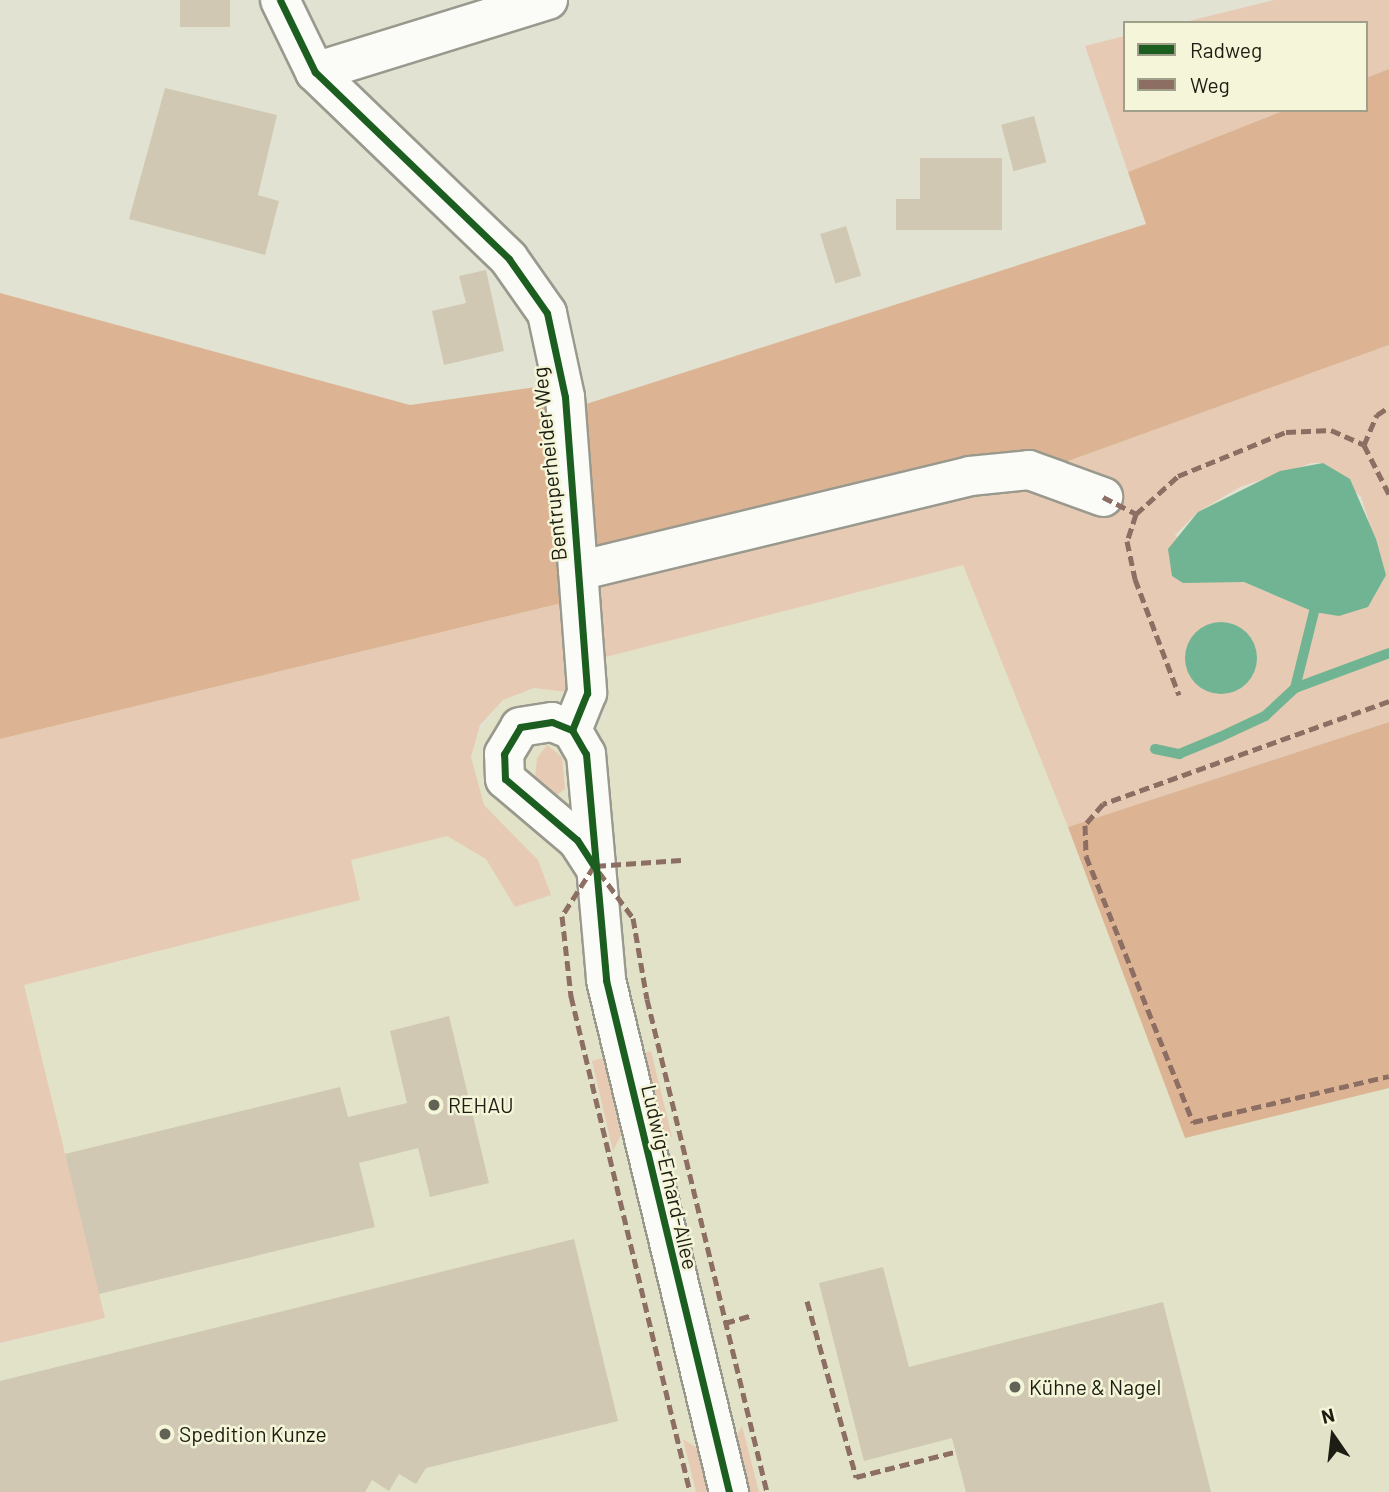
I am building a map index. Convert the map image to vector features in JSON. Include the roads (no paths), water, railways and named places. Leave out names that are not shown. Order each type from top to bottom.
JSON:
[{"type":"street","name":"Bentruperheider Weg","points":[[279,0],[315,72],[509,259],[547,313],[565,397],[587,693],[572,730]]},
{"type":"street","points":[[315,72],[548,0]]},
{"type":"street","points":[[578,571],[970,476],[1029,470],[1104,497]]},
{"type":"street","name":"Ludwig-Erhard-Allee","points":[[594,866],[577,840],[510,788],[502,767],[509,738],[520,727],[535,720],[572,730],[586,754],[594,866],[612,1007],[729,1492]]},
{"type":"waterway","points":[[1295,688],[1314,612]]},
{"type":"waterway","points":[[1155,749],[1179,754],[1265,716],[1295,688],[1389,653]]},
{"type":"place","name":"REHAU","points":[[434,1105]]},
{"type":"place","name":"Kühne & Nagel","points":[[1015,1387]]},
{"type":"place","name":"Spedition Kunze","points":[[165,1434]]}]
